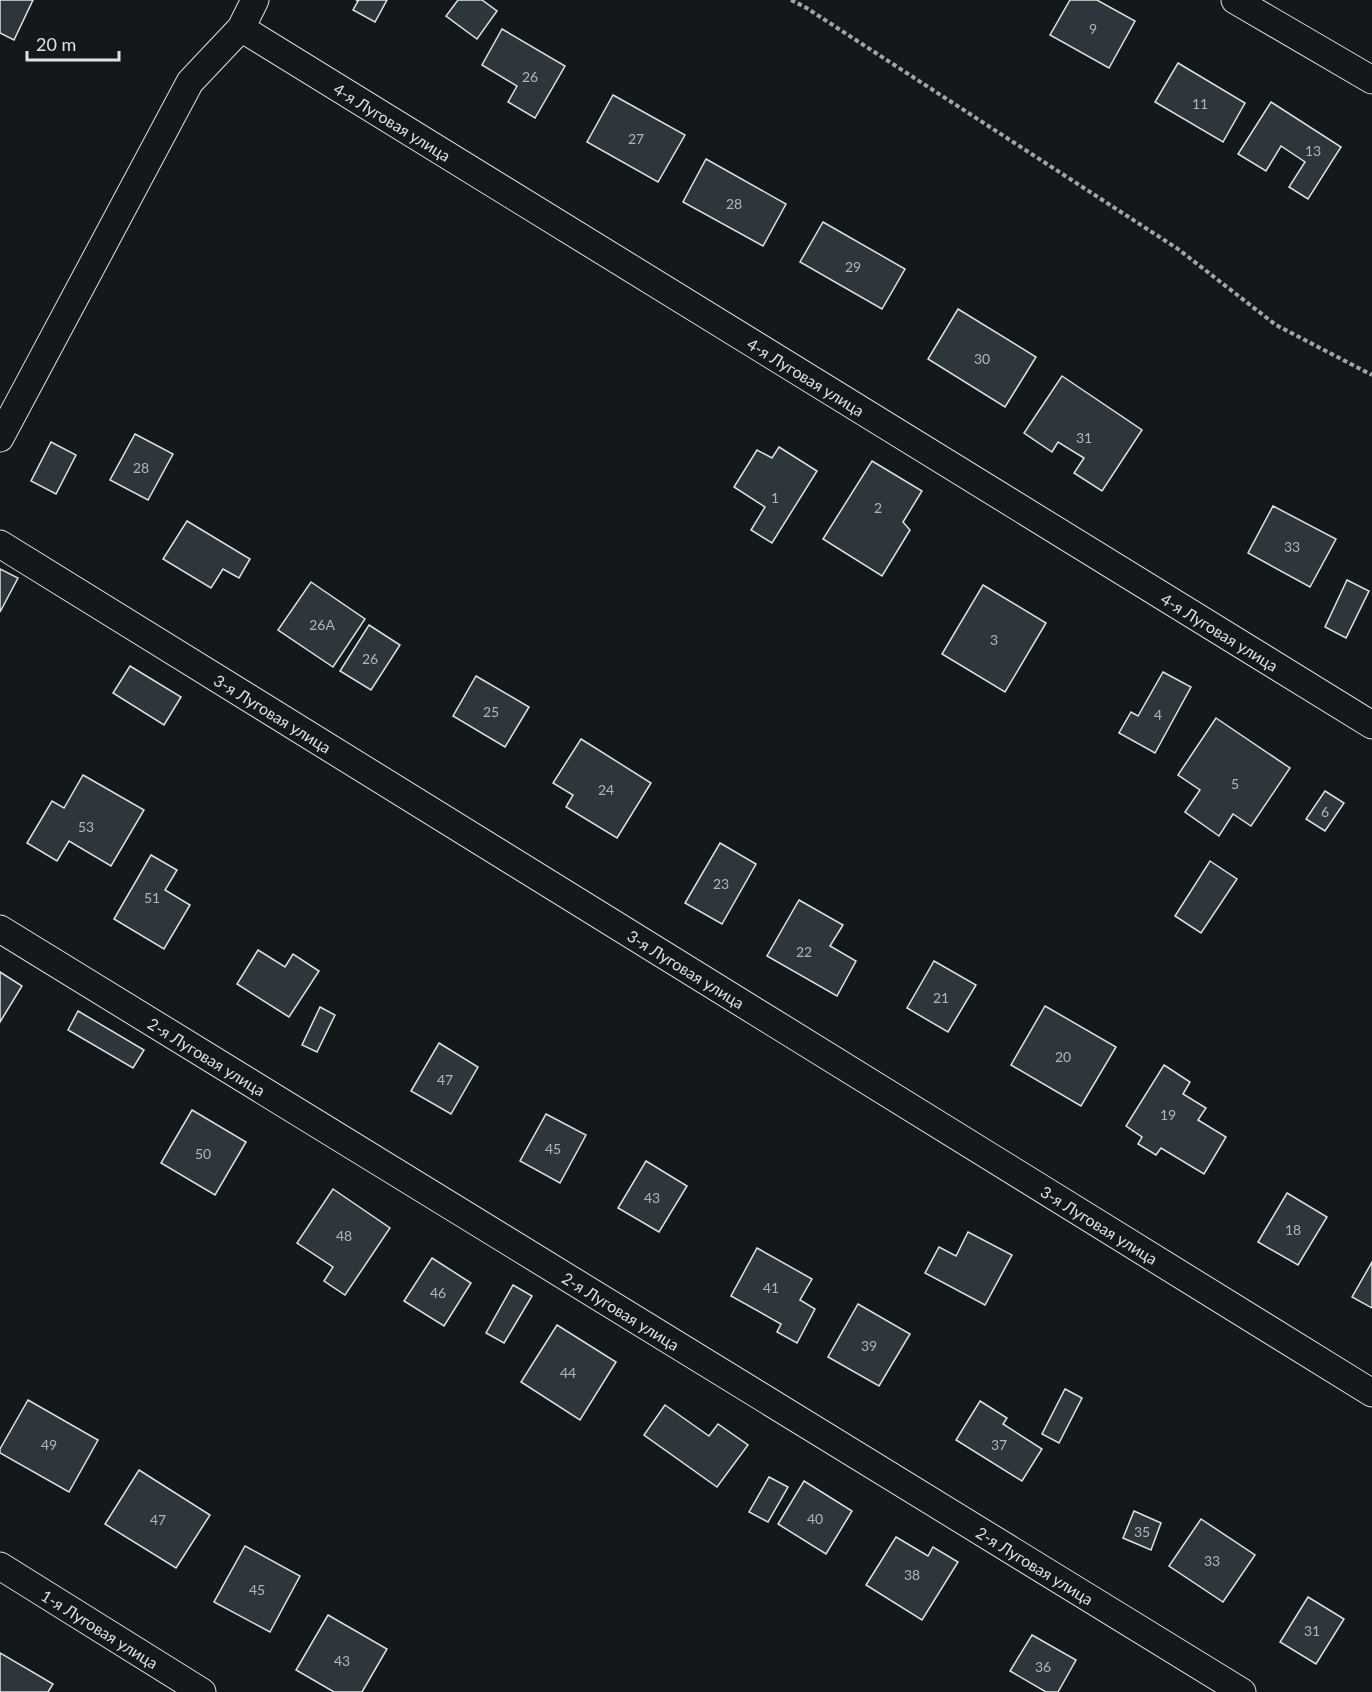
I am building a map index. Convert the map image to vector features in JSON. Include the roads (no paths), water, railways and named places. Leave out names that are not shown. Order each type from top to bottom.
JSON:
[{"type":"street","points":[[0,438],[190,82],[241,28],[255,0]]},
{"type":"street","points":[[1235,0],[1372,80]]},
{"type":"street","name":"4-я Луговая улица","points":[[241,28],[1372,725]]},
{"type":"street","name":"3-я Луговая улица","points":[[0,544],[1372,1393]]},
{"type":"street","name":"2-я Луговая улица","points":[[0,929],[1242,1692]]},
{"type":"street","name":"1-я Луговая улица","points":[[0,1566],[202,1692]]}]
